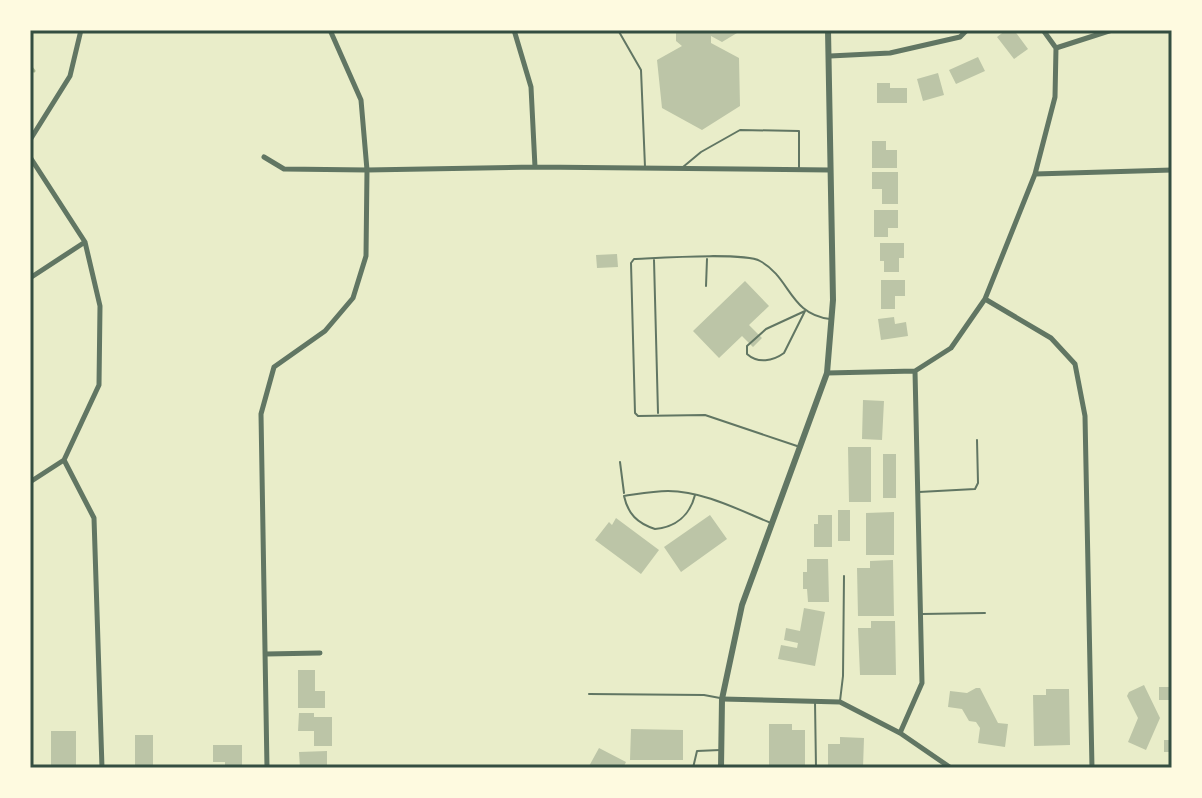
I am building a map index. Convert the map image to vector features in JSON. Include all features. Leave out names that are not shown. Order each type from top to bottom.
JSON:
[{"type":"street","points":[[30,140],[70,76],[81,30]]},
{"type":"street","points":[[267,768],[261,414],[274,367],[325,331],[353,298],[366,256],[367,170],[361,100],[330,30]]},
{"type":"street","points":[[514,30],[531,87],[535,167]]},
{"type":"street","points":[[721,768],[722,699],[742,605],[827,373],[831,319],[828,30]]},
{"type":"street","points":[[830,56],[890,53],[960,37],[967,30]]},
{"type":"street","points":[[827,373],[915,371],[951,348],[985,299],[1035,174],[1055,97],[1056,48],[1043,30]]},
{"type":"street","points":[[1056,48],[1112,30]]},
{"type":"street","points":[[30,157],[85,242],[100,306],[99,385],[64,460],[30,482]]},
{"type":"street","points":[[264,157],[284,169],[535,167],[830,170]]},
{"type":"street","points":[[1035,174],[1172,170]]},
{"type":"street","points":[[30,278],[85,242]]},
{"type":"street","points":[[985,299],[1051,338],[1075,364],[1085,416],[1092,768]]},
{"type":"street","points":[[900,733],[922,683],[915,371]]},
{"type":"street","points":[[64,460],[94,518],[102,768]]},
{"type":"street","points":[[266,654],[320,653]]},
{"type":"street","points":[[722,699],[840,702],[900,733],[951,768]]},
{"type":"lane","points":[[618,30],[641,70],[645,168]]},
{"type":"lane","points":[[681,168],[729,135],[751,129],[799,131],[799,169]]},
{"type":"lane","points":[[706,286],[707,257]]},
{"type":"lane","points":[[800,447],[705,415],[638,416],[635,413],[631,263],[634,259],[751,257],[779,278],[805,311],[814,317],[831,319]]},
{"type":"lane","points":[[654,259],[658,415]]},
{"type":"lane","points":[[805,311],[784,353],[766,360],[753,360],[747,354],[747,346],[766,329],[805,311]]},
{"type":"lane","points":[[918,492],[975,489],[978,483],[977,440]]},
{"type":"lane","points":[[620,462],[624,496],[631,514],[637,521],[655,529],[674,523],[691,511],[695,495]]},
{"type":"lane","points":[[624,496],[667,491],[695,495],[772,523]]},
{"type":"lane","points":[[840,702],[844,576]]},
{"type":"lane","points":[[920,614],[985,613]]},
{"type":"lane","points":[[589,694],[704,695],[722,699]]},
{"type":"lane","points":[[814,701],[816,768]]},
{"type":"lane","points":[[693,768],[697,751],[722,750]]},
{"type":"building","points":[[676,30],[742,30],[722,42],[711,36],[711,43],[739,58],[740,106],[702,130],[662,108],[657,60],[682,46],[676,41]]},
{"type":"building","points":[[1006,30],[1014,30],[1028,49],[1014,59],[997,37]]},
{"type":"building","points":[[978,57],[985,71],[956,84],[949,70]]},
{"type":"building","points":[[938,73],[944,95],[923,101],[917,79]]},
{"type":"building","points":[[877,83],[890,83],[890,88],[907,88],[907,103],[877,103]]},
{"type":"building","points":[[872,141],[886,141],[886,150],[897,150],[897,168],[872,168]]},
{"type":"building","points":[[872,172],[898,172],[898,204],[882,204],[882,189],[872,189]]},
{"type":"building","points":[[874,210],[898,210],[898,228],[888,228],[888,237],[874,237]]},
{"type":"building","points":[[880,243],[904,243],[904,258],[899,258],[899,272],[884,272],[884,261],[880,261]]},
{"type":"building","points":[[617,254],[618,267],[597,268],[596,255]]},
{"type":"building","points":[[881,280],[905,280],[905,296],[895,296],[895,309],[881,309]]},
{"type":"building","points":[[745,281],[769,306],[749,325],[762,338],[753,347],[742,336],[719,358],[693,331]]},
{"type":"building","points":[[894,317],[895,324],[906,322],[908,336],[881,340],[878,319]]},
{"type":"building","points":[[863,400],[884,401],[882,440],[862,439]]},
{"type":"building","points":[[848,447],[871,447],[871,502],[849,502]]},
{"type":"building","points":[[883,454],[896,454],[896,498],[883,498]]},
{"type":"building","points":[[838,510],[850,510],[850,541],[838,541]]},
{"type":"building","points":[[894,512],[894,555],[866,555],[866,513]]},
{"type":"building","points":[[710,515],[727,539],[681,572],[664,547]]},
{"type":"building","points":[[818,515],[832,515],[832,547],[814,547],[814,524],[818,524]]},
{"type":"building","points":[[616,518],[659,550],[641,574],[595,540]]},
{"type":"building","points":[[807,559],[828,559],[829,602],[808,602],[807,589],[803,589]]},
{"type":"building","points":[[893,560],[894,616],[858,616],[857,568],[870,568],[870,561]]},
{"type":"building","points":[[804,608],[825,612],[815,666],[778,659],[781,645],[797,648],[798,643],[784,640],[786,628],[800,631]]},
{"type":"building","points":[[871,621],[895,621],[896,675],[860,675],[858,628],[871,628]]},
{"type":"building","points":[[298,670],[315,670],[315,691],[325,691],[325,708],[298,708]]},
{"type":"building","points":[[1144,685],[1160,718],[1146,750],[1128,742],[1138,718],[1127,696]]},
{"type":"building","points":[[1159,687],[1172,687],[1172,700],[1159,700]]},
{"type":"building","points":[[980,688],[998,723],[1008,724],[1005,747],[978,743],[980,728],[976,722],[969,721],[962,709],[948,707],[950,691],[967,693]]},
{"type":"building","points":[[1046,689],[1069,689],[1070,745],[1034,746],[1033,695],[1046,695]]},
{"type":"building","points":[[299,713],[332,717],[332,746],[314,746],[314,731],[298,731]]},
{"type":"building","points":[[769,724],[792,724],[792,730],[805,730],[805,768],[769,768]]},
{"type":"building","points":[[631,729],[683,730],[683,760],[630,760]]},
{"type":"building","points":[[51,731],[76,731],[76,767],[51,767]]},
{"type":"building","points":[[135,735],[153,735],[153,767],[135,767]]},
{"type":"building","points":[[840,737],[864,738],[863,768],[828,768],[828,744],[840,744]]},
{"type":"building","points":[[1164,740],[1172,740],[1172,752],[1164,752]]},
{"type":"building","points":[[213,745],[242,745],[242,768],[225,768],[225,762],[213,762]]},
{"type":"building","points":[[599,748],[626,762],[623,768],[588,768]]},
{"type":"building","points":[[327,751],[327,768],[300,768],[299,752]]},
{"type":"waterway","points":[[30,66],[34,71]]}]
